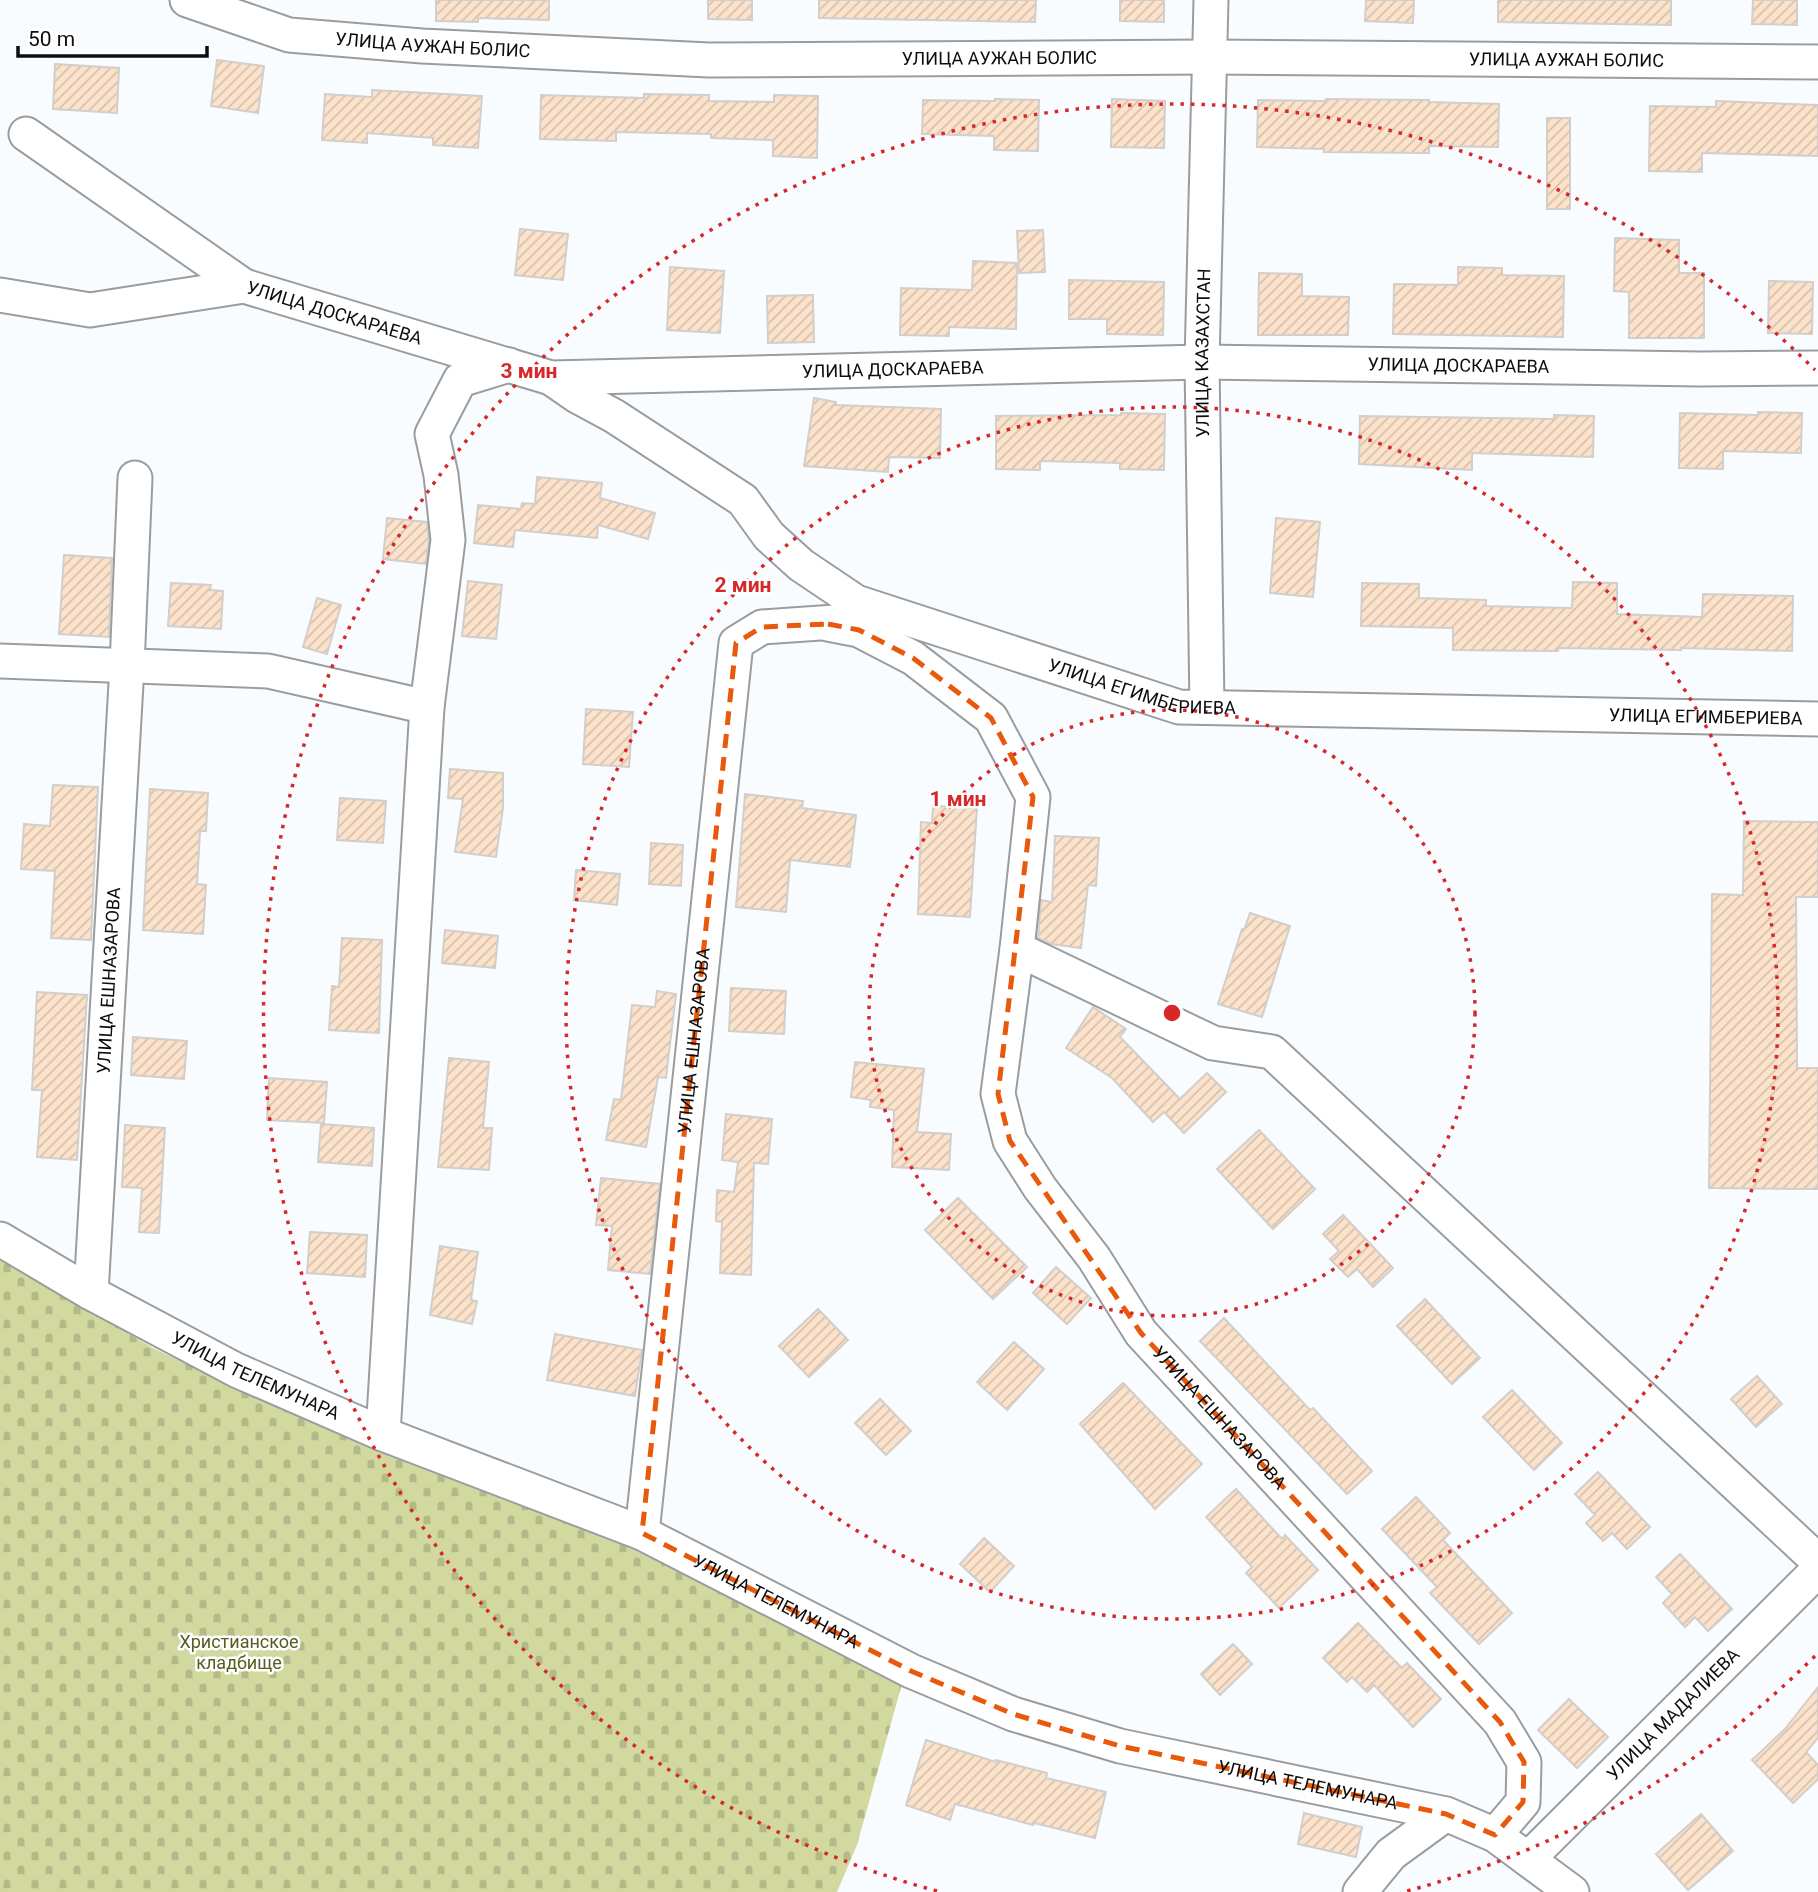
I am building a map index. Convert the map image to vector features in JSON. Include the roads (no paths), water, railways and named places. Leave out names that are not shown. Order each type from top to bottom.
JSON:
[{"type":"street","name":"УЛИЦА АУЖАН БОЛИС","points":[[187,0],[289,35],[422,46],[709,60],[1208,57],[1818,62]]},
{"type":"street","name":"УЛИЦА КАЗАХСТАН","points":[[1207,707],[1202,362],[1211,0]]},
{"type":"street","name":"УЛИЦА ДОСКАРАЕВА","points":[[26,134],[244,286],[551,378],[1202,362],[1701,369],[1818,368]]},
{"type":"street","points":[[0,295],[90,310],[244,286]]},
{"type":"street","points":[[383,1434],[427,707],[448,540],[441,475],[432,434],[460,380],[509,365]]},
{"type":"street","name":"УЛИЦА ЕГИМБЕРИЕВА","points":[[551,378],[577,396],[614,415],[743,500],[769,536],[801,565],[856,602],[1179,707],[1818,719]]},
{"type":"street","name":"УЛИЦА ЕШНАЗАРОВА","points":[[91,1293],[127,666],[135,478]]},
{"type":"street","name":"УЛИЦА ЕШНАЗАРОВА","points":[[642,1533],[737,643],[762,627],[828,624],[898,616]]},
{"type":"street","name":"УЛИЦА ЕШНАЗАРОВА","points":[[828,624],[859,630],[913,658],[991,718],[1033,797],[998,1094],[1010,1141],[1040,1188],[1094,1258],[1141,1334],[1500,1722],[1524,1762],[1524,1802],[1495,1835]]},
{"type":"street","points":[[0,660],[268,671],[427,707]]},
{"type":"street","points":[[1017,949],[1213,1043],[1272,1052],[1818,1561]]},
{"type":"street","name":"УЛИЦА ТЕЛЕМУНАРА","points":[[0,1239],[91,1293],[236,1370],[383,1434],[642,1533],[911,1671],[1013,1714],[1120,1746],[1446,1814],[1495,1835],[1572,1892]]},
{"type":"street","name":"УЛИЦА МАДАЛИЕВА","points":[[1528,1859],[1818,1570]]},
{"type":"street","points":[[1360,1892],[1391,1854],[1446,1814]]},
{"type":"park label","name":"Христианское кладбище","points":[[239,1652]]}]
